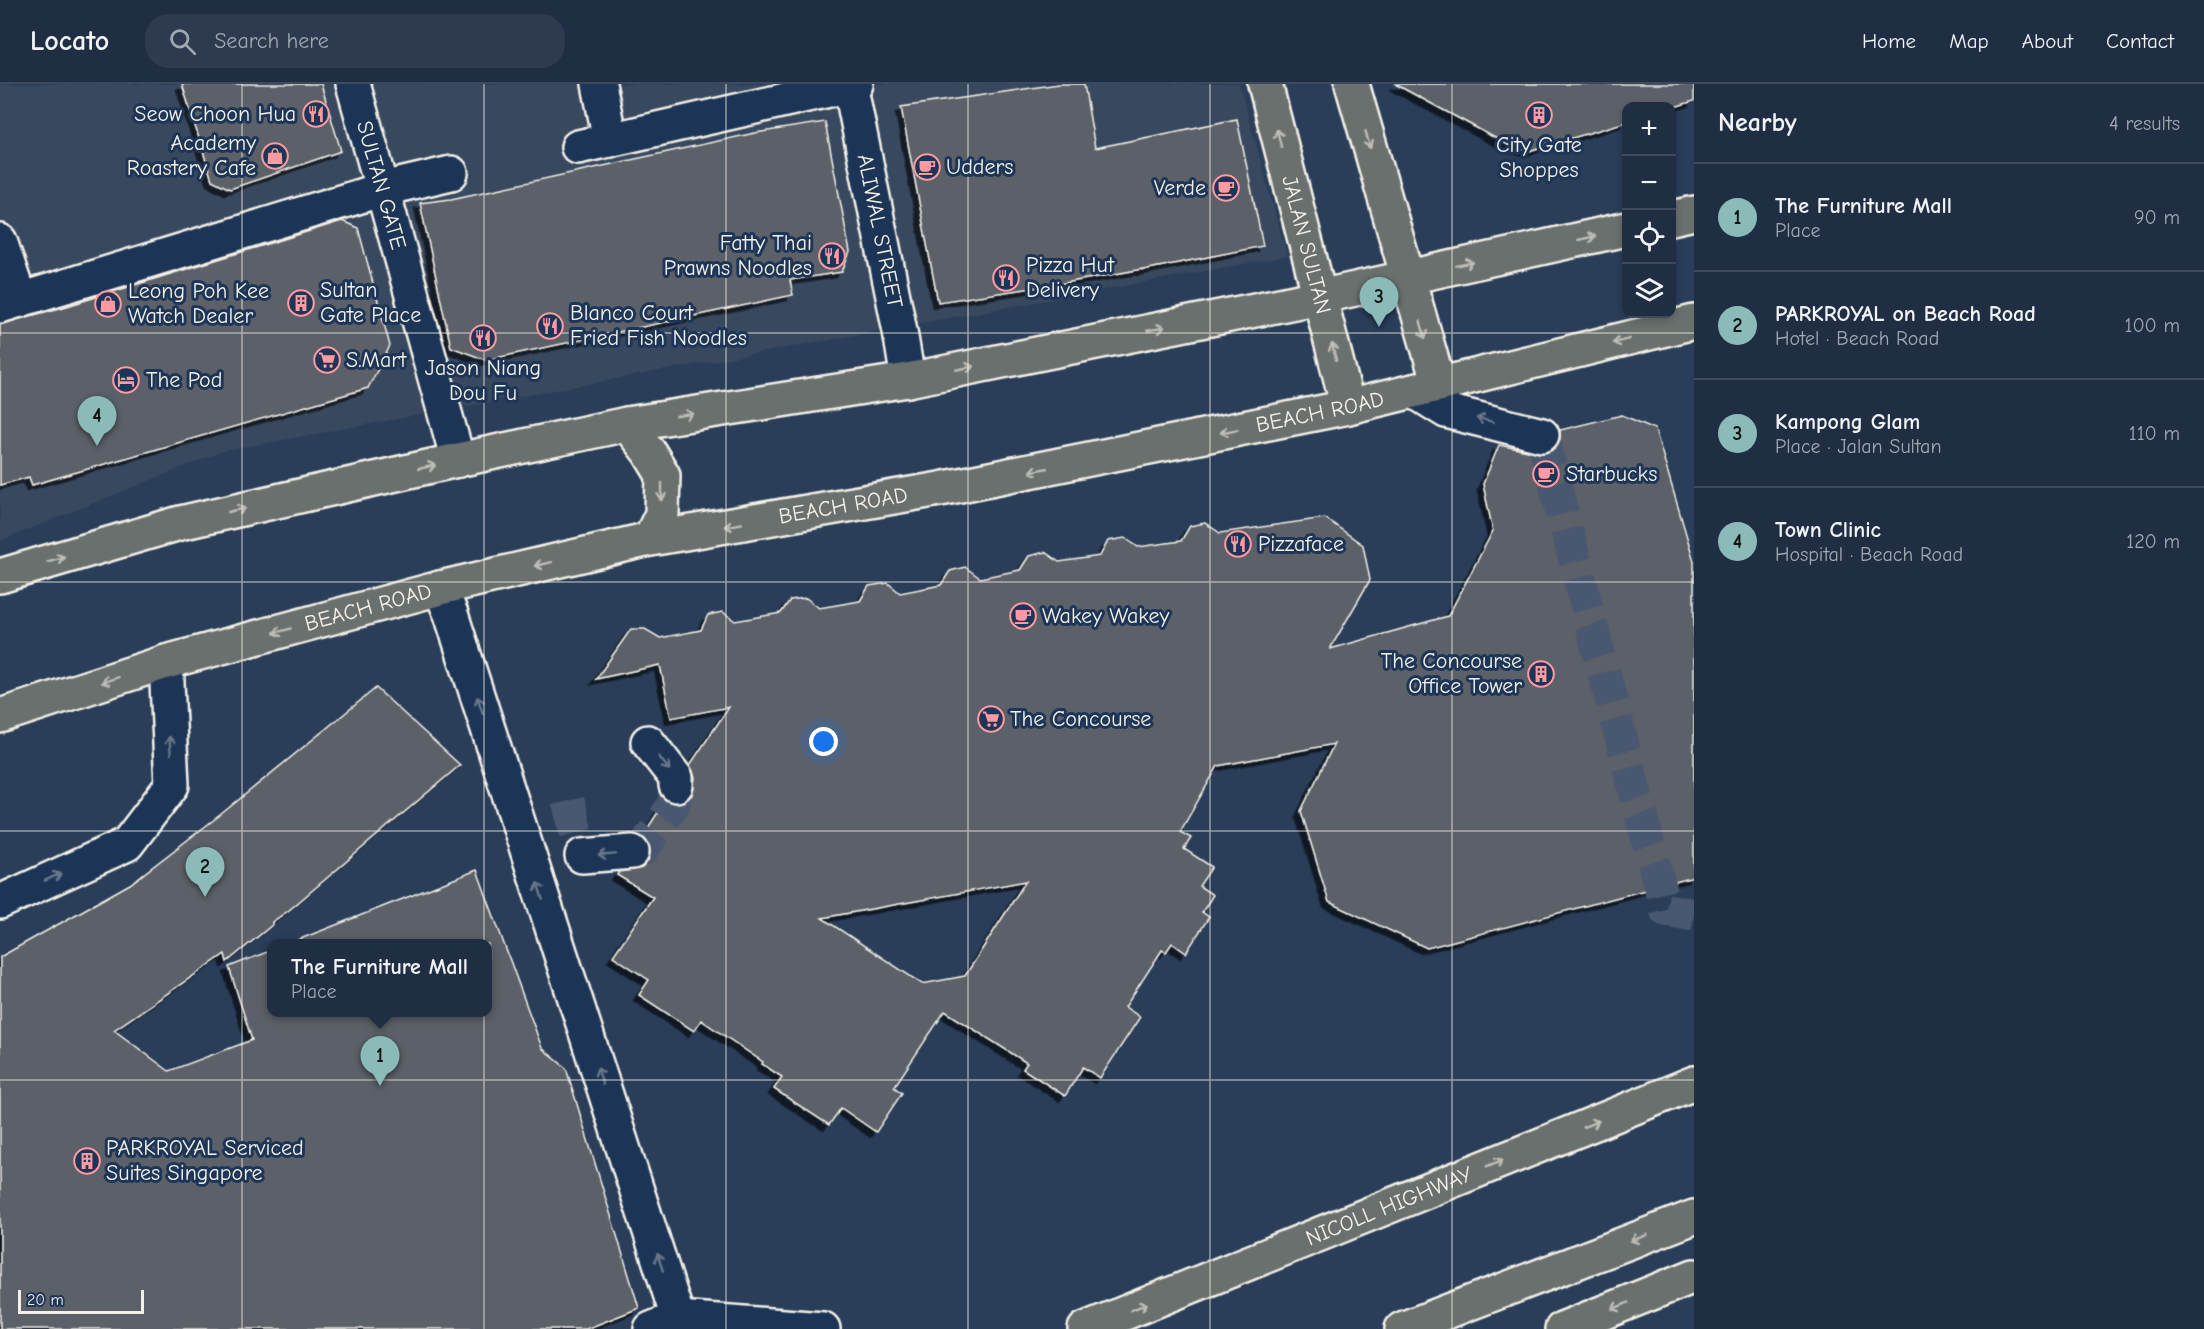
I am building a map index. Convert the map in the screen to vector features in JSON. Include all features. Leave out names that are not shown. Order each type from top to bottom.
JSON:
[{"type":"main road","name":"JALAN SULTAN","points":[[1265,84],[1348,407]]},
{"type":"main road","points":[[1352,84],[1408,276],[1426,388]]},
{"type":"main road","points":[[1676,217],[1694,213]]},
{"type":"main road","points":[[0,576],[180,523],[458,460],[627,424],[908,380],[1319,297],[1622,230]]},
{"type":"main road","name":"BEACH ROAD","points":[[0,716],[166,662],[440,588],[650,539],[940,489],[1348,407],[1694,322]]},
{"type":"main road","points":[[627,424],[649,452],[663,475],[662,514],[650,539]]},
{"type":"main road","name":"NICOLL HIGHWAY","points":[[1085,1329],[1694,1083]]},
{"type":"main road","points":[[1402,1329],[1694,1217]]},
{"type":"main road","points":[[1562,1329],[1694,1276]]},
{"type":"street","name":"SULTAN GATE","points":[[353,84],[458,460]]},
{"type":"street","points":[[599,84],[610,140]]},
{"type":"street","points":[[578,147],[852,84]]},
{"type":"street","name":"ALIWAL STREET","points":[[852,84],[908,380]]},
{"type":"street","points":[[0,241],[10,303],[383,189],[451,173]]},
{"type":"street","points":[[1426,388],[1446,411],[1542,435]]},
{"type":"street","points":[[440,588],[451,614],[664,1323],[823,1329]]},
{"type":"street","points":[[0,902],[126,844],[172,785],[166,662]]},
{"type":"street","points":[[648,742],[676,778],[676,785]]},
{"type":"street","points":[[582,856],[632,852]]},
{"type":"shaded area","points":[[0,84],[1239,84],[1287,256],[223,451],[0,541]]},
{"type":"building","points":[[182,84],[321,84],[341,151],[230,189],[212,180]]},
{"type":"building","points":[[1059,84],[1084,84],[1095,148],[1237,119],[1263,246],[1143,270],[938,302],[901,107]]},
{"type":"building","name":"City Gate Shoppes","points":[[1395,84],[1694,84],[1694,101],[1676,106],[1676,102],[1622,102],[1622,123],[1529,151],[1510,146]]},
{"type":"building","points":[[825,122],[850,252],[842,272],[790,280],[793,295],[486,360],[451,347],[420,203],[451,199],[755,133]]},
{"type":"building","points":[[342,221],[358,228],[390,346],[368,388],[32,485],[29,477],[0,485],[0,324],[64,307]]},
{"type":"building","points":[[1622,415],[1655,429],[1694,561],[1694,877],[1427,948],[1329,902],[1301,811],[1334,744],[1218,766],[1180,832],[1191,838],[1184,849],[1212,867],[1199,886],[1213,895],[1202,912],[1209,917],[1186,953],[1172,943],[1166,952],[1162,950],[1125,1007],[1140,1017],[1100,1078],[1083,1067],[1065,1096],[1023,1069],[1027,1063],[945,1011],[894,1087],[902,1093],[876,1132],[841,1108],[829,1125],[774,1089],[782,1077],[701,1020],[694,1031],[639,995],[649,980],[613,956],[653,897],[617,875],[619,872],[642,868],[649,861],[651,850],[648,842],[642,837],[666,800],[677,804],[686,801],[692,795],[695,778],[690,765],[729,707],[671,718],[660,665],[596,679],[631,629],[645,629],[660,638],[701,630],[708,615],[723,612],[735,621],[781,613],[790,600],[806,598],[819,608],[860,601],[869,586],[888,583],[900,593],[941,585],[950,571],[965,567],[980,578],[1020,570],[1029,556],[1045,552],[1059,562],[1100,556],[1108,541],[1125,538],[1138,547],[1181,541],[1190,526],[1205,523],[1220,533],[1325,518],[1363,545],[1370,580],[1330,649],[1448,616],[1493,531],[1483,484],[1499,445],[1547,453],[1556,448],[1560,439],[1560,430]],"holes":[[[1026,881],[965,976],[922,984],[822,918]]]},
{"type":"building","points":[[376,688],[460,765],[227,962],[225,954],[114,1030],[169,1071],[252,1040],[229,967],[267,952],[267,1017],[492,1017],[492,939],[300,939],[477,870],[542,1048],[566,1068],[639,1308],[586,1329],[0,1329],[0,957],[130,884],[220,815]]},
{"type":"tunnel","points":[[1542,435],[1666,910],[1694,915]]},
{"type":"tunnel","points":[[632,852],[642,850],[674,804],[676,785]]},
{"type":"tunnel","points":[[568,801],[582,856]]},
{"type":"place","name":"Seow Choon Hua","points":[[316,114]]},
{"type":"place","name":"City Gate Shoppes","points":[[1539,115]]},
{"type":"place","name":"Academy Roastery Cafe","points":[[275,156]]},
{"type":"place","name":"Udders","points":[[927,167]]},
{"type":"place","name":"Verde","points":[[1226,188]]},
{"type":"place","name":"Fatty Thai Prawns Noodles","points":[[832,256]]},
{"type":"place","name":"Pizza Hut Delivery","points":[[1006,278]]},
{"type":"place","name":"Sultan Gate Place","points":[[301,303]]},
{"type":"place","name":"Leong Poh Kee Watch Dealer","points":[[108,304]]},
{"type":"place","name":"Blanco Court Fried Fish Noodles","points":[[550,326]]},
{"type":"place","name":"Kampong Glam","points":[[1379,327]]},
{"type":"place","name":"Jason Niang Dou Fu","points":[[483,338]]},
{"type":"place","name":"S.Mart","points":[[327,360]]},
{"type":"place","name":"The Pod","points":[[126,380]]},
{"type":"place","name":"Town Clinic","points":[[97,446]]},
{"type":"place","name":"Starbucks","points":[[1546,474]]},
{"type":"place","name":"Pizzaface","points":[[1238,544]]},
{"type":"place","name":"Wakey Wakey","points":[[1023,616]]},
{"type":"place","name":"The Concourse Office Tower","points":[[1541,674]]},
{"type":"place","name":"The Concourse","points":[[991,719]]},
{"type":"place","name":"PARKROYAL on Beach Road","points":[[205,897]]},
{"type":"place","name":"The Furniture Mall","points":[[380,1086]]},
{"type":"place","name":"PARKROYAL Serviced Suites Singapore","points":[[87,1161]]}]
